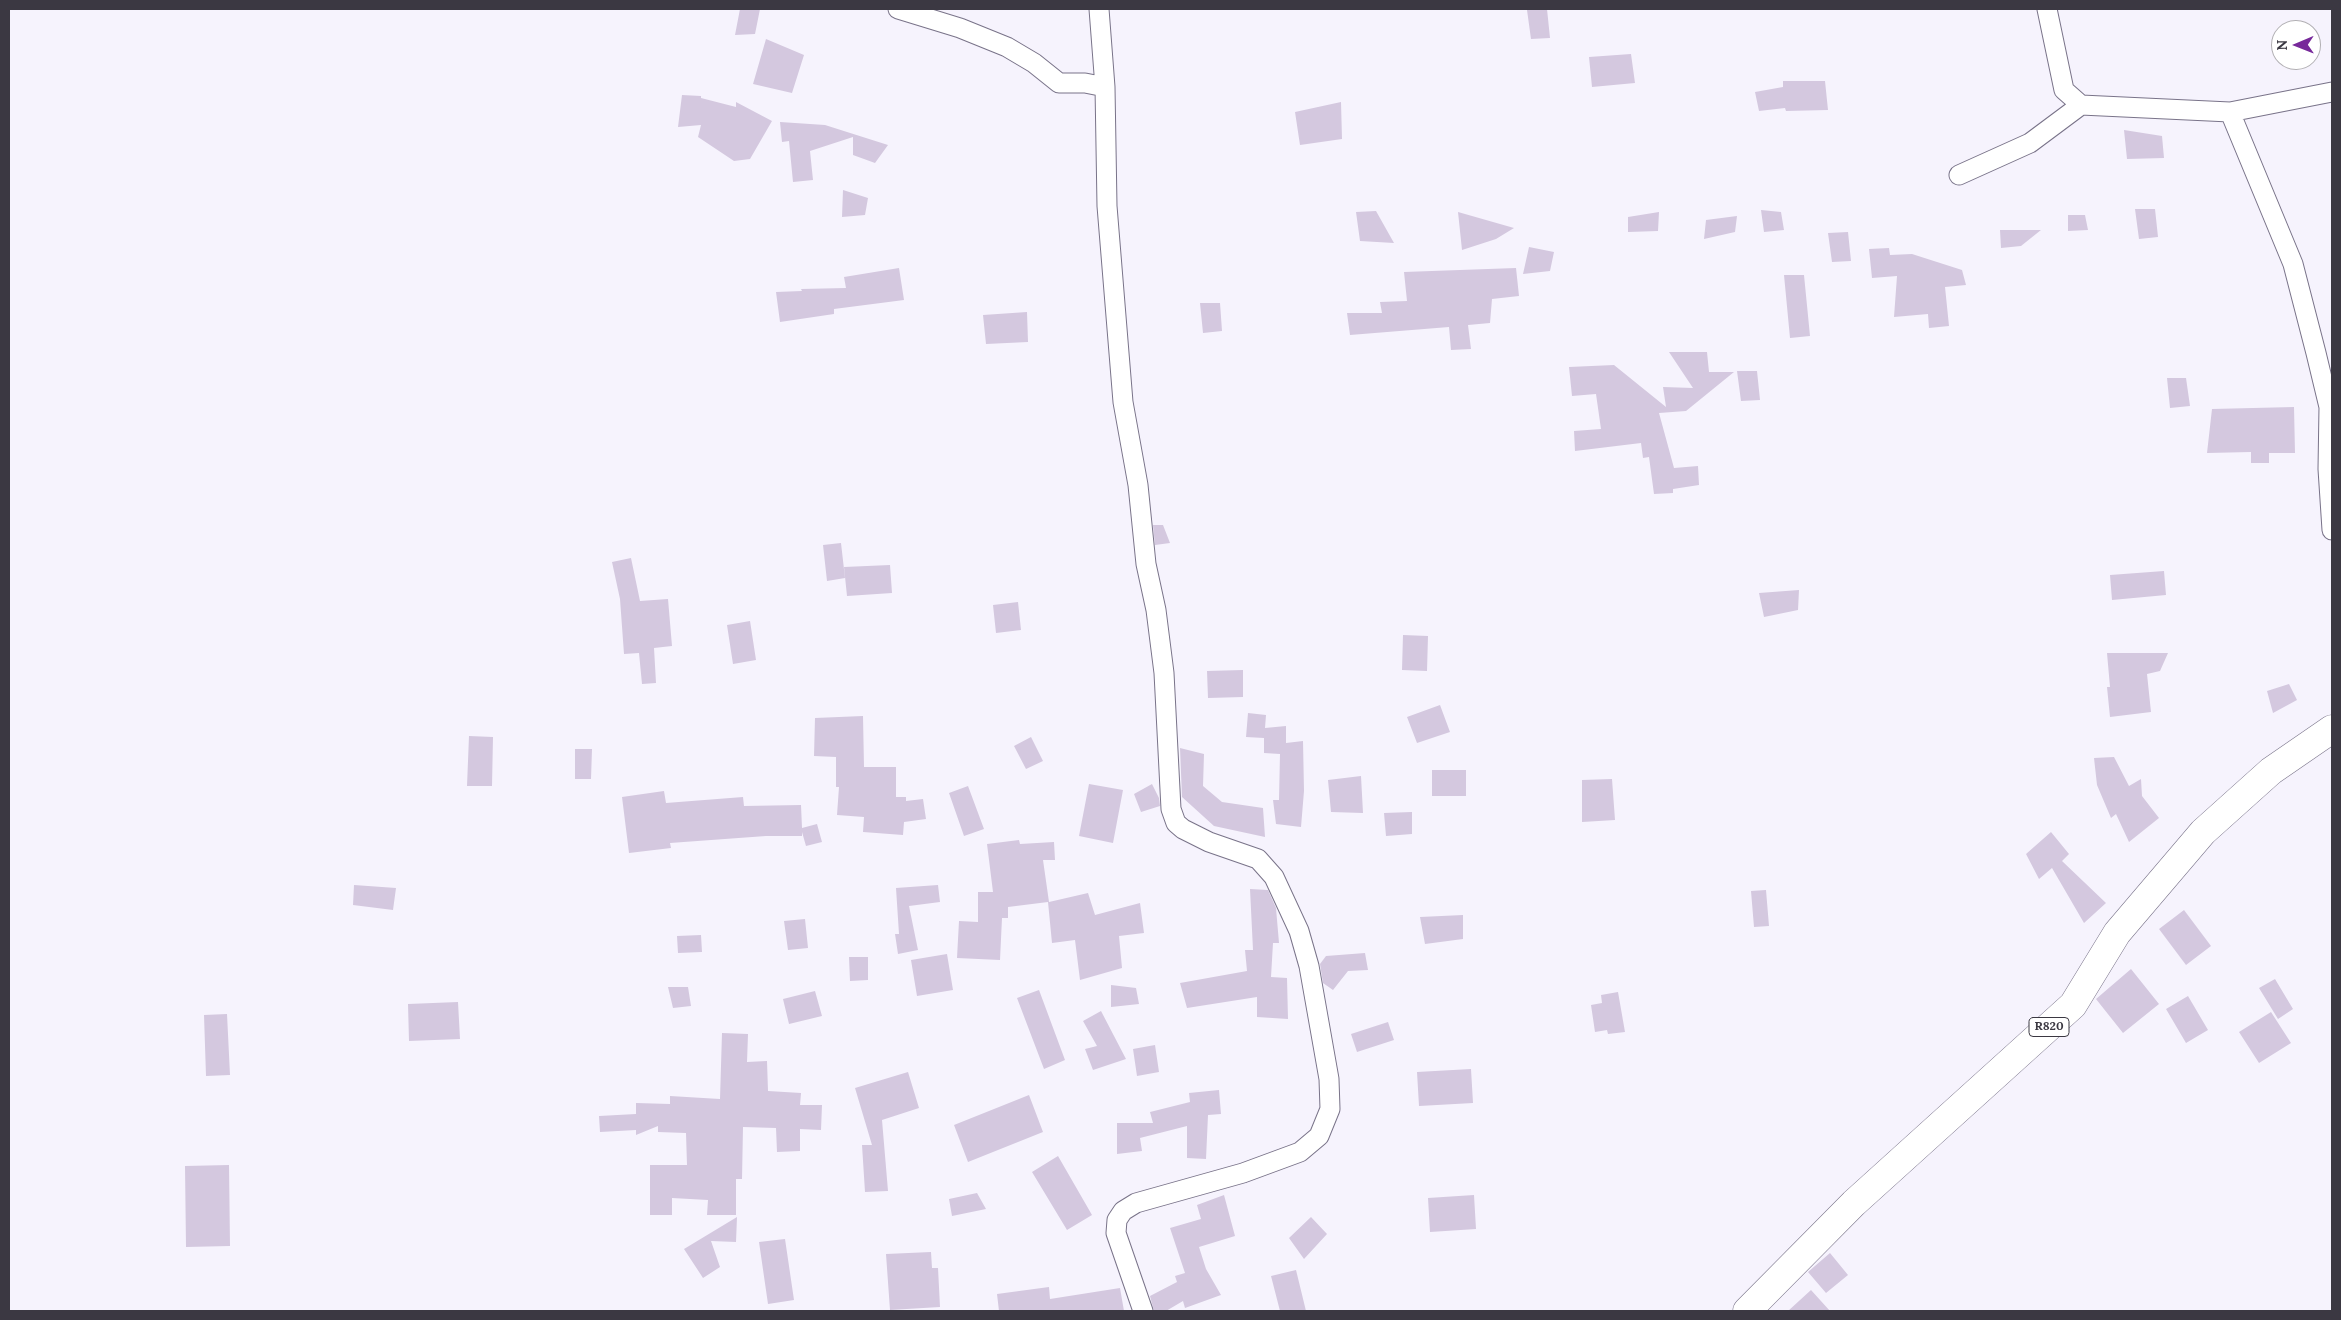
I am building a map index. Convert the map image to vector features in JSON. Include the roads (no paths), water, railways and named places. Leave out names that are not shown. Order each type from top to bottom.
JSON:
[{"type":"main road","name":"R820","points":[[1747,1311],[1854,1203],[2073,1005],[2118,933],[2203,832],[2271,771],[2332,729]]},
{"type":"street","points":[[898,9],[951,25],[1007,47],[1034,63],[1059,83],[1085,83],[1105,87]]},
{"type":"street","points":[[1099,9],[1105,87],[1107,206],[1123,402],[1138,485],[1146,564],[1156,610],[1164,673],[1171,809],[1176,822],[1183,829],[1209,842],[1258,859],[1274,877],[1302,940],[1309,966],[1329,1079],[1330,1110],[1319,1136],[1300,1152],[1243,1173],[1136,1203],[1124,1211],[1117,1220],[1116,1233],[1143,1311]]},
{"type":"street","points":[[2047,9],[2064,90],[2082,105],[2230,112],[2332,92]]},
{"type":"street","points":[[1959,175],[2030,142],[2082,105]]},
{"type":"street","points":[[2230,112],[2293,264],[2316,352],[2329,407],[2328,469],[2332,530]]}]
